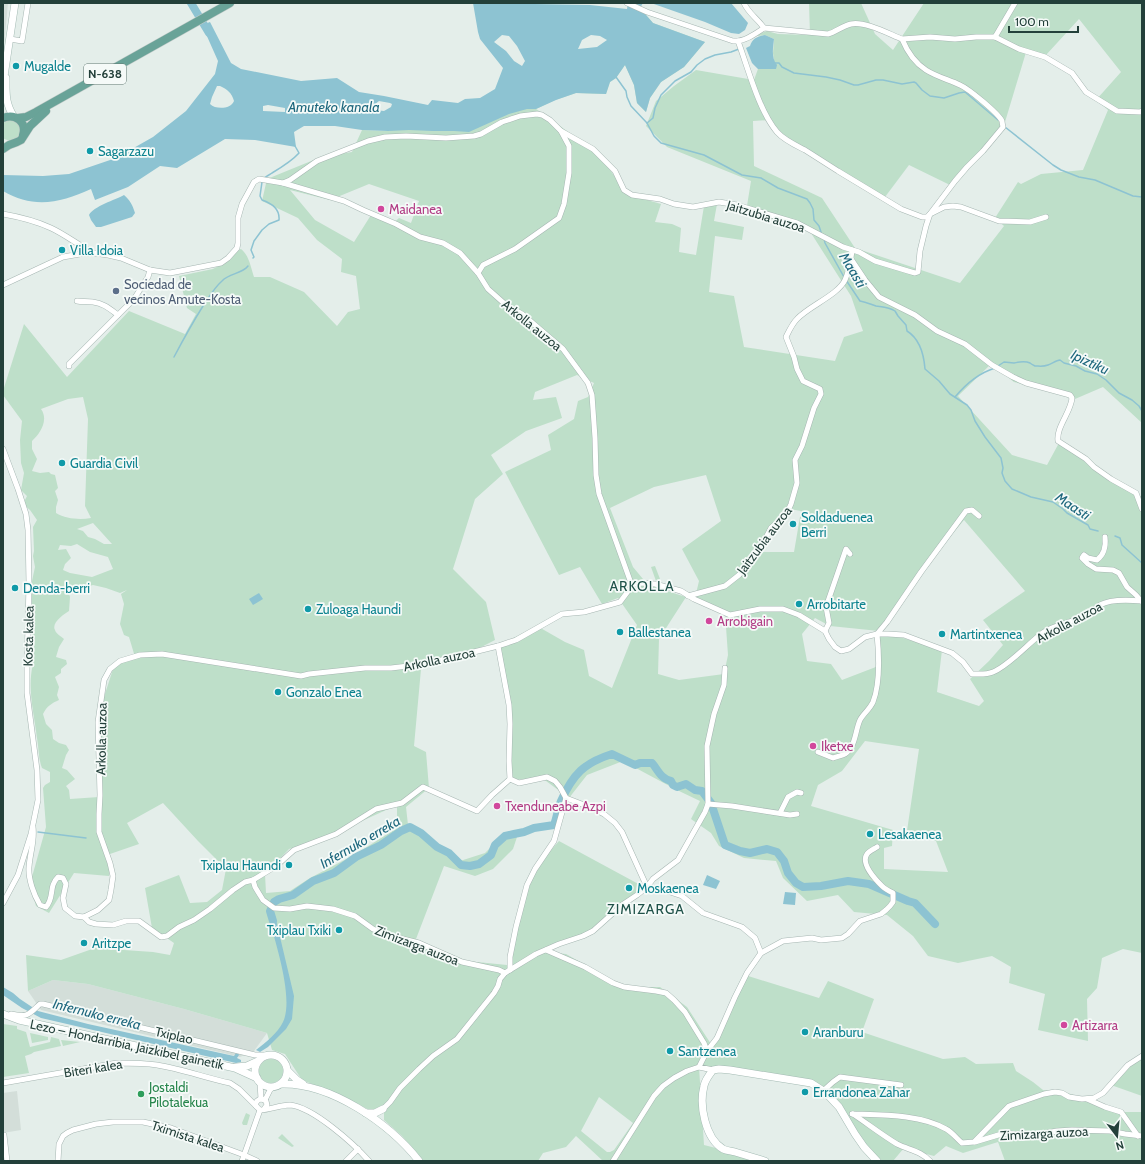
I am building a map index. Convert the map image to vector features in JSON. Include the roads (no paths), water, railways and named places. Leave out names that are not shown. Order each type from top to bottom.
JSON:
[{"type":"main road","name":"N-638","points":[[3,118],[9,116],[16,118],[30,116],[230,3]]},
{"type":"main road","name":"N-638","points":[[3,150],[7,143],[17,142],[34,121],[59,99]]},
{"type":"main road","points":[[16,118],[23,125],[23,136]]},
{"type":"street","points":[[3,83],[15,3]]},
{"type":"street","points":[[10,39],[22,41],[28,3]]},
{"type":"street","points":[[627,3],[647,12],[733,41],[743,40],[764,28],[828,34],[851,24],[860,24],[871,27],[902,39],[930,37],[954,40],[976,37],[995,37],[1018,49],[1045,57],[1072,72],[1086,92],[1117,111],[1142,111]]},
{"type":"street","points":[[744,3],[750,13],[764,28]]},
{"type":"street","points":[[995,37],[1015,3]]},
{"type":"street","name":"Jaitzubia auzoa","points":[[283,183],[290,180],[317,161],[368,141],[385,137],[406,136],[446,138],[474,136],[481,134],[502,122],[520,116],[537,114],[550,120],[561,130],[593,149],[615,171],[624,190],[632,195],[660,199],[674,204],[693,207],[719,202],[737,205],[797,223],[843,247],[859,252],[875,261],[915,273],[918,272],[920,251],[930,214],[959,176],[1003,127],[1002,121],[981,100],[962,86],[926,70],[912,56],[902,39]]},
{"type":"street","points":[[738,41],[759,100],[767,117],[777,132],[793,144],[901,209],[922,217],[927,217],[944,207],[953,206],[961,207],[999,220],[1030,222],[1046,217]]},
{"type":"street","points":[[6,66],[6,101],[9,109],[16,118]]},
{"type":"street","points":[[478,273],[483,265],[515,249],[559,218],[564,204],[569,173],[569,146],[561,130]]},
{"type":"street","name":"Arkolla auzoa","points":[[150,270],[170,273],[221,263],[228,258],[237,248],[238,218],[242,204],[254,182],[259,179],[283,183],[344,201],[396,224],[420,237],[443,243],[460,253],[478,273],[488,289],[506,305],[522,314],[563,349],[588,383],[592,395],[596,475],[599,494],[632,586]]},
{"type":"street","points":[[3,214],[38,222],[52,228],[93,253]]},
{"type":"street","points":[[76,254],[80,247],[78,244]]},
{"type":"street","name":"Jaitzubia auzoa","points":[[688,596],[725,586],[739,575],[760,549],[771,528],[786,515],[797,484],[795,460],[802,446],[814,408],[821,394],[820,389],[803,381],[786,338],[797,319],[817,303],[838,290],[844,281],[851,259],[852,250]]},
{"type":"street","points":[[3,285],[64,257],[76,254],[93,253],[108,255],[121,258],[150,270],[148,277],[134,299],[69,364],[69,366]]},
{"type":"street","points":[[851,259],[879,297],[915,315],[937,332],[965,344],[992,365],[1013,377],[1026,383],[1070,396],[1072,398],[1071,402],[1063,420],[1057,438],[1058,441],[1086,459],[1094,468],[1136,493],[1142,509]]},
{"type":"street","points":[[77,301],[98,303],[109,308],[118,315]]},
{"type":"street","name":"Kosta kalea","points":[[3,449],[26,514],[28,530],[29,583],[27,693],[38,785],[38,800],[33,827]]},
{"type":"street","points":[[818,752],[833,758],[845,753],[854,744],[861,720],[872,703],[875,690],[879,651],[877,634],[966,511],[972,510],[979,516]]},
{"type":"street","points":[[1105,537],[1106,547],[1101,557],[1097,560],[1088,558],[1084,555],[1082,558],[1096,569],[1113,570],[1119,574],[1127,587],[1141,601]]},
{"type":"street","points":[[825,631],[829,623],[826,607],[846,549],[850,554]]},
{"type":"street","name":"Arkolla auzoa","points":[[84,917],[98,910],[109,900],[113,876],[99,832],[100,795],[98,722],[104,680],[110,669],[120,661],[140,655],[162,654],[301,676],[365,668],[391,668],[425,664],[498,646],[516,640],[562,614],[584,612],[620,602],[632,586],[640,583],[655,584],[681,591],[688,596],[730,615],[760,609],[783,609],[806,619],[825,631],[835,648],[841,651],[849,649],[865,637],[877,634],[904,636],[952,653],[963,662],[972,674],[985,674],[1000,669],[1042,633],[1058,624],[1082,618],[1107,602],[1141,601]]},
{"type":"street","points":[[498,646],[509,705],[510,779]]},
{"type":"street","points":[[366,1113],[374,1113],[383,1109],[400,1088],[418,1070],[433,1056],[457,1039],[494,993],[500,979],[507,972],[536,954],[583,936],[592,931],[622,905],[638,895],[653,879],[678,860],[711,804],[707,746],[714,714],[724,684],[725,668]]},
{"type":"street","points":[[510,779],[519,783],[547,777],[555,781],[566,798],[604,814],[615,823],[622,832],[647,887]]},
{"type":"street","points":[[33,827],[34,834],[29,868],[32,886],[36,899],[40,905],[46,906],[50,902],[54,882],[58,877],[63,878],[66,884],[63,898],[65,908],[75,916],[84,917],[89,922],[96,924],[113,925],[126,921],[139,921],[161,937],[167,936],[179,927],[199,917],[245,882],[253,880],[276,866],[294,850],[336,834],[376,809],[402,803],[423,787],[477,811],[510,779]]},
{"type":"street","points":[[780,814],[788,797],[797,792],[801,793]]},
{"type":"street","points":[[507,972],[526,885],[554,841],[566,798]]},
{"type":"street","points":[[711,804],[780,814],[798,814]]},
{"type":"street","points":[[3,903],[18,875],[33,827]]},
{"type":"street","points":[[699,1067],[707,1051],[717,1038],[747,973],[761,954],[783,941],[812,938],[821,940],[842,938],[848,934],[860,921],[881,914],[890,906],[893,902],[893,893],[883,887],[871,874],[864,860],[866,854],[877,848]]},
{"type":"street","name":"Zimizarga auzoa","points":[[253,880],[254,887],[263,900],[274,908],[290,909],[307,906],[333,909],[354,916],[373,929],[391,936],[420,943],[462,962],[507,972]]},
{"type":"street","points":[[647,887],[682,896],[704,913],[742,927],[755,938],[761,954]]},
{"type":"street","points":[[546,950],[585,967],[613,983],[624,987],[666,993],[685,1012],[704,1042],[707,1051]]},
{"type":"street","name":"Txiplao","points":[[3,1013],[18,1016],[28,1015],[40,1004],[43,1004],[255,1055],[267,1055]]},
{"type":"street","points":[[3,1013],[19,1020]]},
{"type":"street","points":[[3,1020],[19,1020]]},
{"type":"street","name":"Lezo – Hondarribia, Jaizkibel gainetik","points":[[19,1020],[235,1068],[266,1087],[274,1087]]},
{"type":"street","points":[[267,1055],[274,1055],[281,1058],[286,1064],[288,1071],[307,1087]]},
{"type":"street","name":"Lezo – Hondarribia, Jaizkibel gainetik","points":[[235,1068],[247,1066],[259,1061],[267,1055]]},
{"type":"street","name":"Zimizarga auzoa","points":[[974,1142],[1010,1106],[1044,1094],[1055,1092],[1070,1097],[1086,1099],[1094,1098],[1104,1093],[1128,1065],[1142,1056]]},
{"type":"street","points":[[259,1061],[255,1068],[255,1075],[258,1081],[262,1101],[266,1106],[260,1108]]},
{"type":"street","name":"Biteri kalea","points":[[3,1083],[116,1063],[157,1065],[230,1083],[260,1108]]},
{"type":"street","points":[[613,1161],[654,1096],[663,1086],[687,1071],[699,1067],[713,1070],[730,1070],[811,1083],[823,1091],[842,1112],[864,1147],[877,1161]]},
{"type":"street","points":[[713,1070],[707,1077],[703,1098],[703,1111],[709,1133],[723,1149],[766,1161]]},
{"type":"street","points":[[282,1084],[288,1071]]},
{"type":"street","points":[[823,1091],[840,1077],[901,1085]]},
{"type":"street","points":[[260,1108],[256,1102],[262,1101],[274,1087],[282,1084],[294,1084],[307,1087],[339,1098],[366,1113],[382,1124],[404,1143],[419,1161]]},
{"type":"street","name":"Biteri kalea","points":[[248,1097],[275,1107]]},
{"type":"street","name":"Zimizarga auzoa","points":[[1086,1099],[1121,1112],[1140,1136]]},
{"type":"street","points":[[260,1108],[288,1105],[300,1108],[341,1134],[369,1161]]},
{"type":"street","points":[[242,1161],[260,1108]]},
{"type":"street","points":[[382,1124],[380,1116],[383,1109]]},
{"type":"street","name":"Zimizarga auzoa","points":[[842,1112],[852,1114],[896,1116],[929,1122],[947,1130],[962,1143],[974,1142],[1004,1133],[1030,1136],[1072,1130],[1110,1131],[1140,1136]]},
{"type":"street","points":[[852,1114],[883,1136],[926,1156],[930,1161]]},
{"type":"street","name":"Tximista kalea","points":[[58,1161],[59,1144],[63,1136],[67,1133],[96,1124],[113,1122],[143,1122],[171,1128],[257,1161]]},
{"type":"street","points":[[4,1135],[7,1161]]},
{"type":"street","points":[[346,1161],[358,1149]]},
{"type":"water","points":[[473,3],[590,5],[627,9],[628,3],[643,3],[640,8],[653,23],[705,42],[684,67],[661,82],[650,98],[646,112],[637,103],[634,85],[625,65],[616,78],[610,82],[606,94],[576,93],[536,109],[527,109],[509,114],[469,132],[409,130],[388,131],[362,130],[335,126],[304,126],[294,132],[296,147],[255,140],[225,139],[177,168],[160,166],[128,187],[95,200],[91,189],[69,198],[47,202],[25,200],[14,197],[3,191],[3,175],[43,176],[69,174],[116,158],[153,137],[186,111],[215,74],[218,61],[202,25],[210,22],[231,63],[241,69],[301,81],[337,78],[359,92],[428,105],[432,100],[458,103],[465,99],[480,98],[495,89],[503,68],[480,39]],"holes":[[[502,35],[509,36],[517,46],[525,61],[522,66],[514,61],[506,51],[494,42]],[[591,35],[600,36],[607,40],[597,47],[578,49],[582,40]],[[217,86],[223,87],[229,92],[234,101],[230,106],[223,108],[210,104]],[[379,101],[392,104],[391,107],[384,111],[375,110],[375,104]],[[325,104],[334,105],[341,110],[329,112],[310,112],[309,109],[312,106]],[[268,105],[285,108],[285,112],[263,111],[263,106]]]},
{"type":"water","points":[[651,3],[731,3],[748,23],[745,30],[739,34],[731,33]]},
{"type":"water","points":[[765,35],[774,39],[773,53],[777,65],[776,69],[758,69],[752,63],[746,48],[750,46],[755,38]]},
{"type":"water","points":[[124,195],[130,201],[134,210],[135,213],[132,217],[101,227],[96,227],[89,215],[100,206]]},
{"type":"water","points":[[259,593],[263,599],[253,605],[249,599]]},
{"type":"water","points":[[707,875],[720,881],[716,889],[703,885]]},
{"type":"water","points":[[785,892],[796,893],[795,905],[783,904]]},
{"type":"water","points":[[270,911],[276,920],[294,996],[292,1019],[286,1029],[268,1047],[260,1052],[256,1050],[271,1038],[278,1030],[283,1022],[286,1012],[283,971],[269,919]]},
{"type":"water","points":[[3,987],[38,1011],[88,1024],[234,1056],[238,1053],[239,1055],[237,1058],[241,1060],[241,1062],[236,1063],[41,1018],[22,1008],[3,995]]},
{"type":"waterway","points":[[191,3],[209,33]]},
{"type":"waterway","points":[[647,123],[653,118],[655,108],[661,95],[675,81],[691,72],[705,59],[739,49]]},
{"type":"waterway","points":[[774,63],[779,63],[782,67],[794,73],[826,77],[854,85],[876,80],[902,84],[914,82],[930,96],[944,98],[965,92],[998,120]]},
{"type":"waterway","name":"Maasti","points":[[616,77],[626,91],[631,106],[647,123],[654,136],[661,143],[704,155],[742,175],[761,178],[778,188],[807,199],[813,209],[814,220],[819,226],[822,235]]},
{"type":"waterway","points":[[1005,127],[1061,170],[1079,177],[1095,180],[1133,196],[1142,197]]},
{"type":"waterway","points":[[264,178],[287,164],[299,153],[295,146]]},
{"type":"waterway","points":[[253,258],[254,257],[251,250],[254,241],[262,230],[269,224],[279,220],[276,210],[272,205],[262,200],[260,196],[262,182]]},
{"type":"waterway","name":"Maasti","points":[[824,238],[825,243],[844,277]]},
{"type":"waterway","points":[[174,357],[199,312],[216,287],[228,276],[242,271],[248,266]]},
{"type":"waterway","name":"Maasti","points":[[846,280],[860,301],[895,311],[906,325],[907,331],[918,343],[924,359],[925,369],[939,381],[950,394],[967,405],[971,410],[975,421],[1001,458],[1003,468],[1002,473],[1005,481],[1012,489],[1031,497],[1053,502],[1067,513],[1088,525],[1090,529],[1098,531]]},
{"type":"waterway","name":"Ipiztiku","points":[[998,366],[1004,362],[1024,362],[1035,366],[1043,366],[1060,360],[1085,371],[1097,374],[1106,380],[1119,393],[1132,400],[1142,411]]},
{"type":"waterway","name":"Ipiztiku","points":[[955,397],[973,380],[983,373],[995,368]]},
{"type":"waterway","name":"Maasti","points":[[1115,536],[1120,538],[1122,545],[1142,563]]},
{"type":"waterway","name":"Infernuko erreka","points":[[273,921],[270,911],[274,902],[293,895],[313,881],[334,873],[356,857],[381,845],[401,831],[410,827],[421,833],[437,847],[449,853],[461,865],[470,866],[479,864],[491,855],[495,845],[505,836],[534,828],[554,825],[561,801],[575,777],[580,771],[594,761],[612,754],[635,765],[640,763],[652,763],[662,776],[671,781],[673,785],[677,787],[686,784],[695,790],[702,791],[711,803],[725,845],[750,853],[767,849],[777,852],[784,861],[788,873],[796,883],[803,887],[821,886],[848,881],[869,884],[915,903],[935,924]]},
{"type":"waterway","points":[[38,832],[86,838]]},
{"type":"place","name":"Mugalde","points":[[16,66]]},
{"type":"place","name":"Sagarzazu","points":[[90,151]]},
{"type":"place","name":"Maidanea","points":[[381,209]]},
{"type":"place","name":"Villa Idoia","points":[[62,250]]},
{"type":"place","name":"Sociedad de vecinos Amute-Kosta","points":[[116,291]]},
{"type":"place","name":"Guardia Civil","points":[[62,463]]},
{"type":"place","name":"Soldaduenea Berri","points":[[793,524]]},
{"type":"place","name":"Denda-berri","points":[[15,588]]},
{"type":"place","name":"Arrobitarte","points":[[799,604]]},
{"type":"place","name":"Zuloaga Haundi","points":[[308,609]]},
{"type":"place","name":"Arrobigain","points":[[709,621]]},
{"type":"place","name":"Ballestanea","points":[[620,632]]},
{"type":"place","name":"Martintxenea","points":[[942,634]]},
{"type":"place","name":"Gonzalo Enea","points":[[278,692]]},
{"type":"place","name":"Iketxe","points":[[813,746]]},
{"type":"place","name":"Txenduneabe Azpi","points":[[497,806]]},
{"type":"place","name":"Lesakaenea","points":[[870,834]]},
{"type":"place","name":"Txiplau Haundi","points":[[289,865]]},
{"type":"place","name":"Moskaenea","points":[[629,888]]},
{"type":"place","name":"Txiplau Txiki","points":[[339,930]]},
{"type":"place","name":"Aritzpe","points":[[84,943]]},
{"type":"place","name":"Artizarra","points":[[1064,1025]]},
{"type":"place","name":"Aranburu","points":[[805,1032]]},
{"type":"place","name":"Santzenea","points":[[670,1051]]},
{"type":"place","name":"Errandonea Zahar","points":[[805,1092]]},
{"type":"place","name":"Jostaldi Pilotalekua","points":[[141,1094]]},
{"type":"district","name":"ARKOLLA","points":[[642,586]]},
{"type":"district","name":"ZIMIZARGA","points":[[646,909]]},
{"type":"water label","name":"Amuteko kanala","points":[[334,107]]}]
